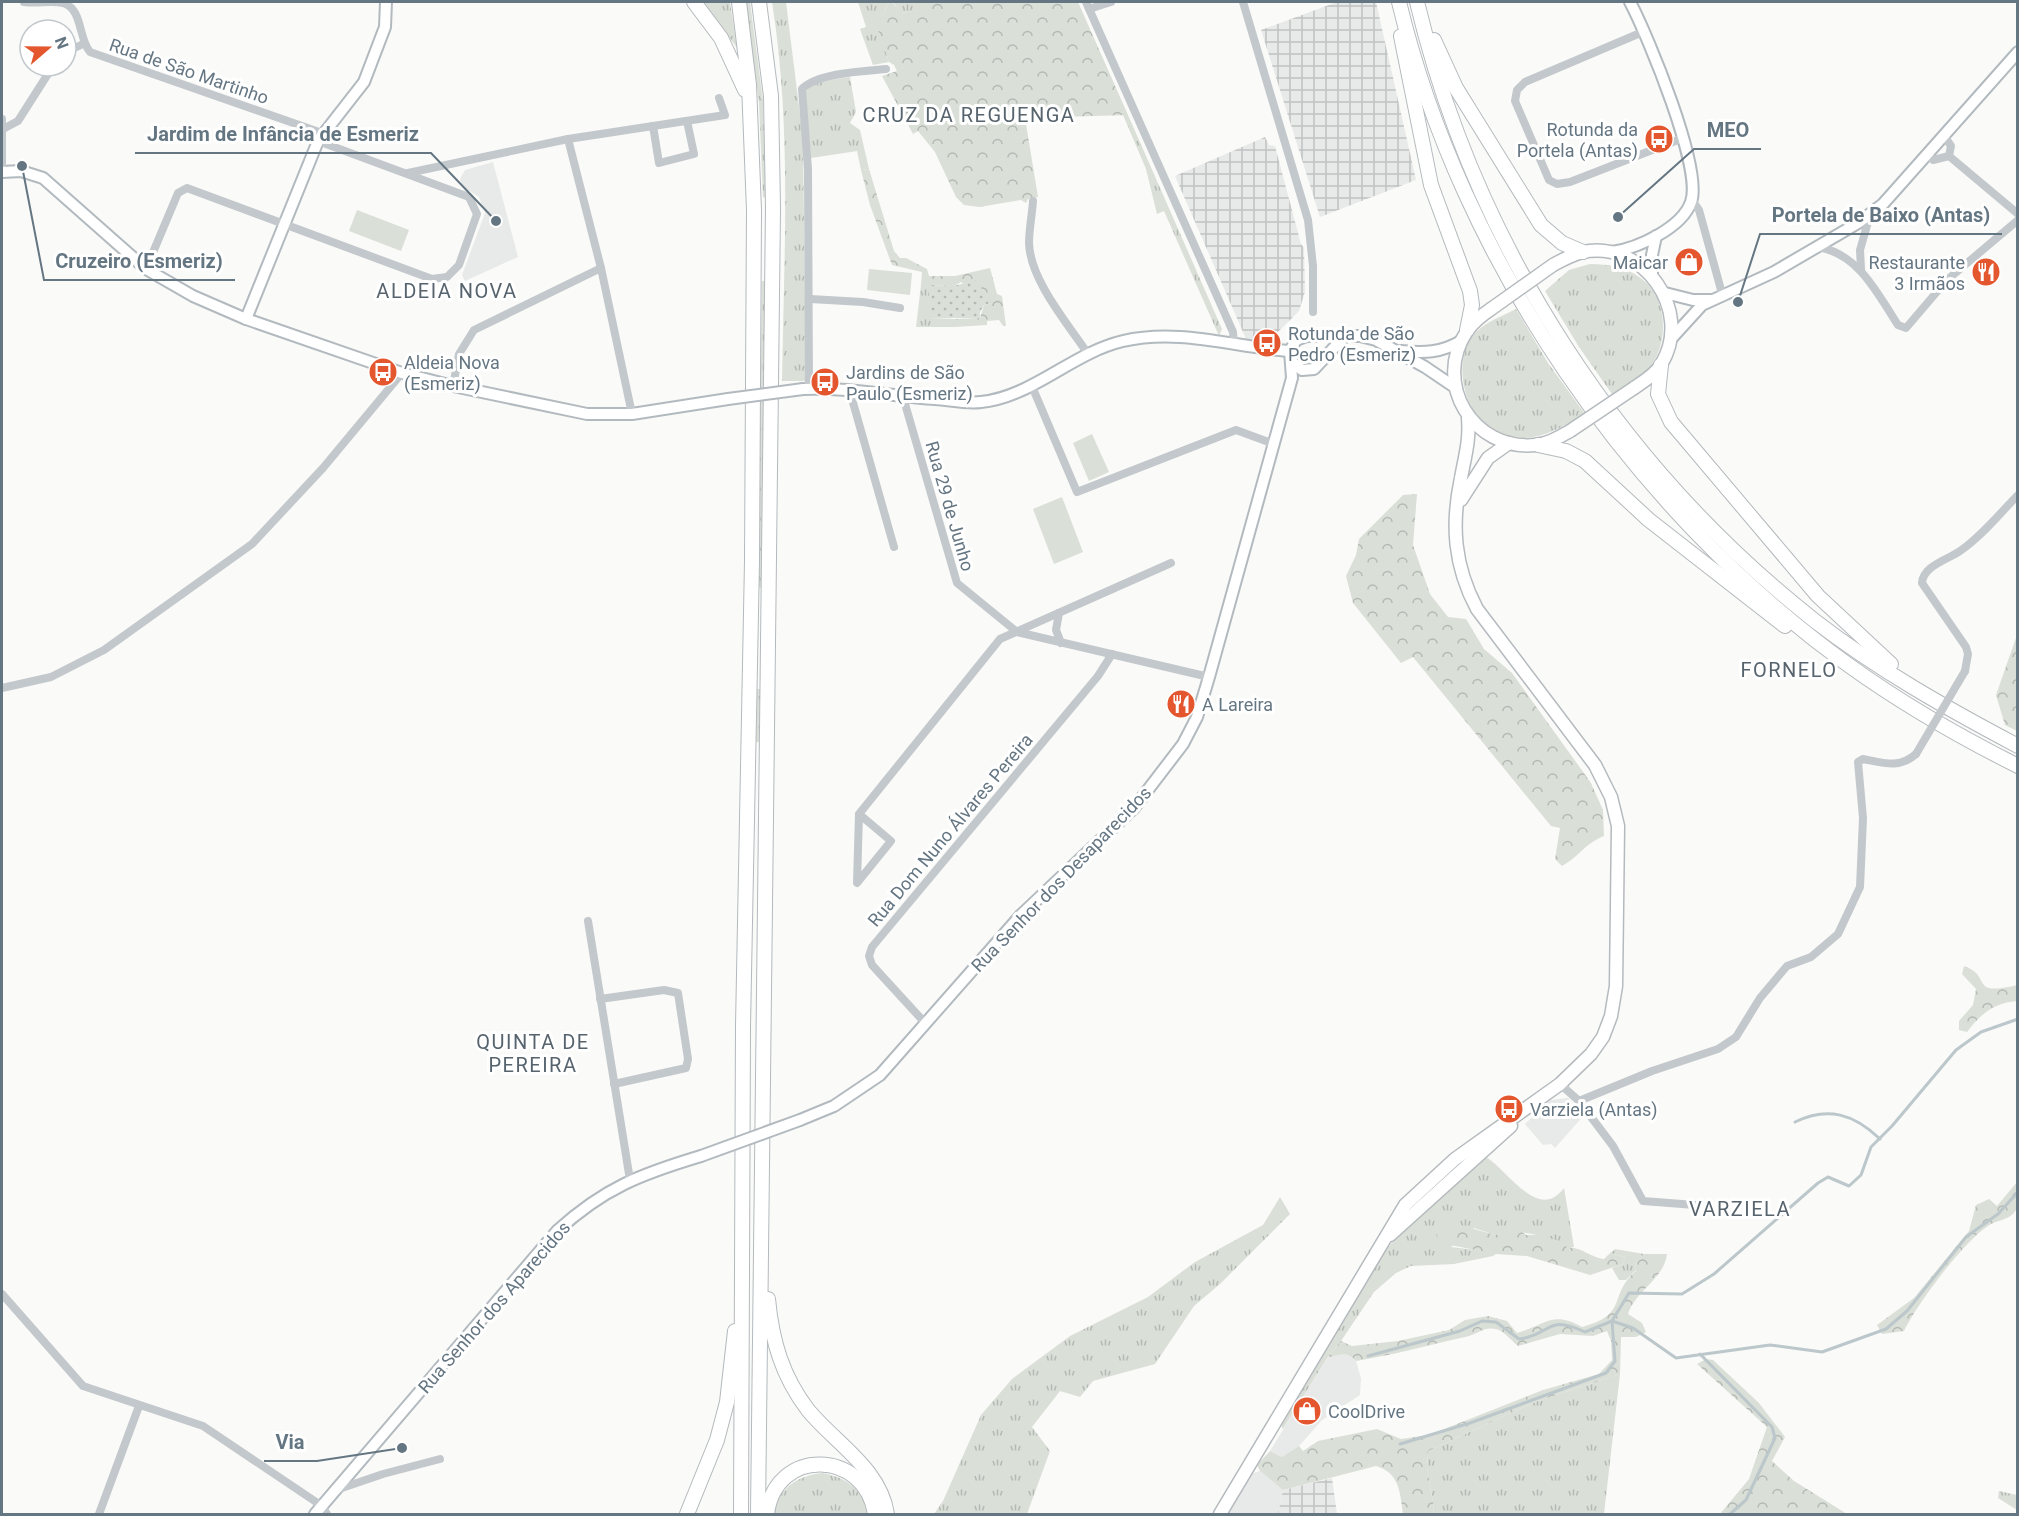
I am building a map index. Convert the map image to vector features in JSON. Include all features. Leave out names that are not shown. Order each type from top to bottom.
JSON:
[{"type":"highway","points":[[694,2],[727,48],[750,106]]},
{"type":"highway","points":[[739,2],[750,106],[753,192],[753,451],[743,1026],[741,1515]]},
{"type":"highway","points":[[758,1515],[773,208],[771,96],[759,2]]},
{"type":"highway","points":[[1397,2],[1412,97],[1431,185],[1470,291],[1471,314],[1464,336]]},
{"type":"highway","points":[[1397,2],[1429,98],[1468,196],[1498,258],[1557,358],[1632,460],[1690,525],[1784,615],[1847,664]]},
{"type":"highway","points":[[1418,2],[1456,88],[1541,225],[1562,243],[1583,252]]},
{"type":"highway","points":[[1418,2],[1443,95],[1462,150],[1490,213],[1528,285],[1597,392],[1660,472],[1730,547],[1817,622],[1932,698],[2018,746]]},
{"type":"highway","points":[[1661,365],[1658,394],[1671,422],[1818,596],[1863,640],[1932,698]]},
{"type":"highway","points":[[1538,445],[1566,451],[1585,461],[1649,520],[1747,598],[1798,635],[1847,664],[1934,722],[2018,765]]},
{"type":"highway","points":[[761,1264],[767,1286],[775,1347],[783,1369],[809,1411],[868,1473],[882,1496],[886,1515]]},
{"type":"highway","points":[[687,1515],[717,1440],[728,1402],[737,1321],[743,1314]]},
{"type":"highway","points":[[767,1515],[769,1500],[780,1481],[795,1471],[819,1464],[837,1466],[853,1475],[867,1489],[876,1515]]},
{"type":"main road","points":[[1220,1515],[1397,1215],[1426,1183],[1490,1132],[1524,1112],[1560,1084],[1598,1046],[1607,1028],[1614,1002],[1618,868],[1615,811],[1605,782],[1595,765],[1470,595],[1460,570],[1455,546],[1457,507],[1468,452],[1468,418],[1456,388],[1454,366],[1464,336],[1491,309],[1553,265],[1583,252],[1611,252],[1632,260],[1652,276],[1665,293],[1672,322],[1671,339],[1661,365],[1634,388],[1570,431],[1538,445],[1509,443],[1488,435],[1468,418]]},
{"type":"main road","points":[[1457,507],[1483,463],[1509,443]]},
{"type":"street","points":[[24,2],[71,4],[83,44],[78,46]]},
{"type":"street","points":[[246,319],[320,137],[364,82],[385,27],[386,2]]},
{"type":"street","points":[[1111,2],[1088,5],[1233,332],[1234,345]]},
{"type":"street","points":[[1243,2],[1308,220],[1313,266],[1313,312]]},
{"type":"street","points":[[1611,252],[1628,250],[1656,236],[1685,214],[1692,200],[1693,182],[1683,138],[1645,31],[1630,2]]},
{"type":"street","points":[[1645,31],[1525,82],[1517,90],[1515,101],[1549,180],[1557,184],[1570,182],[1683,138]]},
{"type":"street","name":"Rua de São Martinho","points":[[83,44],[90,52],[320,137],[469,197],[477,214],[459,265],[447,277],[432,279],[284,224]]},
{"type":"street","points":[[1671,339],[1695,311],[1718,298],[1754,283],[1870,215],[1928,156],[2018,52]]},
{"type":"street","points":[[806,389],[810,299],[808,169],[802,90],[809,84],[836,75],[886,69]]},
{"type":"street","points":[[3,129],[18,121],[45,78]]},
{"type":"street","points":[[407,173],[568,139],[725,115],[719,98]]},
{"type":"street","points":[[2,118],[2,172],[21,171],[43,178],[146,268],[193,296],[246,319],[402,373],[587,414],[632,414],[806,389],[978,403],[997,400],[1088,354],[1122,341],[1173,335],[1206,338],[1291,356],[1302,370],[1309,370],[1318,367],[1345,336]]},
{"type":"street","points":[[653,126],[659,163],[694,154],[687,121]]},
{"type":"street","points":[[1945,136],[1951,146],[1949,156]]},
{"type":"street","points":[[568,139],[601,268],[632,414]]},
{"type":"street","points":[[1928,156],[1933,160],[1949,156]]},
{"type":"street","points":[[1949,156],[2018,214]]},
{"type":"street","points":[[146,268],[178,193],[183,188],[284,224]]},
{"type":"street","points":[[1692,200],[1699,210],[1718,298]]},
{"type":"street","points":[[1033,201],[1029,243],[1031,258],[1049,296],[1088,354]]},
{"type":"street","points":[[1861,268],[1860,250],[1870,215]]},
{"type":"street","points":[[1818,247],[1833,250],[1861,268],[1898,325],[1906,328],[1947,280],[2018,220]]},
{"type":"street","points":[[1652,276],[1652,255],[1656,236]]},
{"type":"street","points":[[453,386],[459,354],[474,330],[601,268]]},
{"type":"street","points":[[1665,293],[1693,300],[1718,298]]},
{"type":"street","points":[[810,299],[863,302],[900,308]]},
{"type":"street","points":[[1291,356],[1301,337],[1345,336],[1376,340],[1399,351],[1456,388]]},
{"type":"street","points":[[1399,351],[1429,353],[1447,350],[1464,336]]},
{"type":"street","points":[[1313,337],[1323,346],[1324,359]]},
{"type":"street","name":"Rua Senhor dos Desaparecidos","points":[[701,1156],[834,1106],[869,1085],[926,1024],[1021,915],[1134,808],[1183,744],[1197,717],[1274,444],[1292,378],[1291,356]]},
{"type":"street","name":"Rua Senhor dos Desaparecidos","points":[[1284,401],[1309,370]]},
{"type":"street","points":[[2,688],[51,677],[104,650],[252,544],[323,468],[402,373]]},
{"type":"street","points":[[1031,384],[1077,492],[1236,430],[1274,444]]},
{"type":"street","points":[[850,392],[894,547]]},
{"type":"street","name":"Rua 29 de Junho","points":[[903,397],[957,583],[1017,632]]},
{"type":"street","points":[[1579,1101],[1652,1071],[1718,1049],[1736,1037],[1760,998],[1787,966],[1811,957],[1838,934],[1860,887],[1863,818],[1858,762],[1863,759],[1896,765],[1908,761],[1916,754],[1965,671],[1968,654],[1966,646],[1922,583],[1923,576],[1928,570],[1962,550],[2018,495]]},
{"type":"street","points":[[859,814],[891,841],[856,883],[859,814],[1000,639],[1171,563]]},
{"type":"street","points":[[1059,614],[1056,630],[1060,643]]},
{"type":"street","points":[[1017,632],[1209,677]]},
{"type":"street","name":"Rua Dom Nuno Álvares Pereira","points":[[926,1024],[872,965],[869,956],[872,947],[1091,685],[1112,654]]},
{"type":"street","points":[[588,921],[630,1180]]},
{"type":"street","points":[[600,999],[673,990],[678,993],[680,1004],[688,1059],[686,1068],[614,1084]]},
{"type":"street","points":[[1560,1084],[1579,1101],[1613,1146],[1643,1201],[1695,1205]]},
{"type":"street","name":"Rua Senhor dos Aparecidos","points":[[321,1512],[335,1491],[557,1231],[581,1209],[607,1191],[630,1180],[701,1156]]},
{"type":"street","points":[[2,1294],[83,1386],[203,1426],[321,1512]]},
{"type":"street","points":[[99,1515],[139,1406]]},
{"type":"street","points":[[335,1491],[383,1474],[440,1460]]},
{"type":"shaded area","points":[[1337,2],[1376,2],[1416,180],[1320,217],[1261,30]]},
{"type":"shaded area","points":[[1265,137],[1269,145],[1275,146],[1304,248],[1305,292],[1299,311],[1279,331],[1261,342],[1246,339],[1175,176]]},
{"type":"shaded area","points":[[493,162],[518,257],[465,281],[462,275],[485,213],[479,197],[462,186],[460,179],[465,170]]},
{"type":"shaded area","points":[[1568,1098],[1584,1115],[1555,1148],[1551,1144],[1543,1145],[1525,1124],[1550,1100]]},
{"type":"shaded area","points":[[1341,1354],[1352,1356],[1356,1361],[1361,1378],[1360,1395],[1322,1420],[1299,1446],[1282,1457],[1270,1451],[1327,1358]]},
{"type":"shaded area","points":[[1260,1471],[1283,1490],[1278,1514],[1226,1514],[1250,1474]]},
{"type":"shaded area","points":[[1332,1478],[1337,1514],[1278,1514],[1283,1490]]},
{"type":"green space","points":[[704,2],[730,2],[737,48]]},
{"type":"green space","points":[[746,2],[750,2],[763,101],[766,198],[763,197],[759,103]]},
{"type":"green space","points":[[772,2],[786,2],[803,139],[806,381],[782,381],[784,143],[778,49]]},
{"type":"green space","points":[[858,2],[892,2],[887,4],[884,15],[873,13],[889,62],[873,65],[860,29],[866,27]]},
{"type":"green space","points":[[892,2],[902,13],[919,10],[913,2],[1078,2],[1128,115],[1025,118],[1038,197],[1028,199],[1026,203],[1021,200],[979,207],[964,205],[956,197],[935,152],[918,131],[913,134],[882,76],[897,71],[889,62],[872,12],[884,15],[887,4]]},
{"type":"green space","points":[[893,2],[913,2],[920,10],[901,13]]},
{"type":"green space","points":[[850,77],[856,112],[850,123],[860,130],[869,169],[861,170],[857,151],[811,158],[805,92],[820,83]]},
{"type":"green space","points":[[1123,115],[1128,115],[1222,329],[1219,336],[1164,211],[1157,214],[1146,169]]},
{"type":"green space","points":[[869,169],[894,251],[900,258],[906,258],[927,269],[929,276],[955,276],[990,268],[997,294],[1002,296],[1006,326],[1003,326],[999,320],[987,321],[987,325],[955,327],[955,319],[980,318],[984,305],[991,303],[961,282],[954,286],[921,285],[922,272],[892,265],[870,205],[861,170]]},
{"type":"green space","points":[[357,210],[409,230],[401,251],[349,231]]},
{"type":"green space","points":[[1590,264],[1618,267],[1636,275],[1651,288],[1661,309],[1663,334],[1656,357],[1642,375],[1614,397],[1579,347],[1545,291],[1569,270]]},
{"type":"green space","points":[[869,269],[912,273],[910,295],[867,290]]},
{"type":"green space","points":[[976,280],[991,303],[984,305],[980,318],[929,318],[929,285],[954,286]]},
{"type":"green space","points":[[762,281],[766,281],[762,588],[758,587]]},
{"type":"green space","points":[[921,285],[929,285],[929,318],[955,319],[955,327],[916,327]]},
{"type":"green space","points":[[1516,309],[1548,363],[1585,414],[1546,434],[1526,438],[1504,435],[1490,428],[1479,418],[1470,405],[1462,374],[1463,359],[1476,332]]},
{"type":"green space","points":[[1092,434],[1109,472],[1089,481],[1073,443]]},
{"type":"green space","points":[[1417,494],[1413,545],[1430,594],[1448,617],[1466,619],[1484,649],[1512,673],[1591,783],[1603,810],[1604,836],[1562,866],[1555,859],[1560,828],[1551,826],[1413,657],[1401,663],[1353,603],[1346,576],[1356,555],[1359,539],[1403,495]]},
{"type":"green space","points":[[1062,497],[1083,552],[1054,564],[1033,509]]},
{"type":"green space","points":[[2017,635],[2018,731],[2005,725],[1996,695]]},
{"type":"green space","points":[[757,689],[761,689],[761,742],[756,742]]},
{"type":"green space","points":[[1964,966],[1973,970],[1986,987],[2002,988],[2017,985],[2017,1001],[1989,1010],[1967,1032],[1959,1030],[1959,1021],[1973,1005],[1976,989],[1962,974]]},
{"type":"green space","points":[[1486,1157],[1533,1197],[1544,1200],[1554,1197],[1564,1188],[1574,1247],[1568,1248],[1553,1240],[1522,1232],[1495,1235],[1474,1228],[1451,1247],[1496,1254],[1454,1264],[1411,1266],[1396,1273],[1374,1292],[1327,1358],[1283,1429],[1280,1423],[1385,1251],[1409,1223]]},
{"type":"green space","points":[[2017,1182],[2018,1204],[2013,1214],[1988,1226],[1966,1246],[1930,1290],[1904,1331],[1882,1334],[1877,1325],[1914,1298],[1969,1231],[1976,1205],[1989,1199],[1997,1206]]},
{"type":"green space","points":[[1280,1197],[1290,1214],[1220,1284],[1194,1306],[1155,1364],[1093,1381],[1080,1397],[1060,1391],[1032,1427],[1050,1451],[1027,1514],[934,1514],[943,1501],[981,1415],[1012,1379],[1070,1336],[1148,1297],[1195,1262],[1263,1225]]},
{"type":"green space","points":[[1460,1225],[1495,1235],[1505,1231],[1519,1230],[1526,1235],[1539,1235],[1559,1241],[1568,1248],[1577,1249],[1599,1258],[1604,1259],[1610,1253],[1625,1257],[1623,1264],[1590,1275],[1527,1256],[1496,1254],[1440,1243],[1436,1234],[1442,1229]]},
{"type":"green space","points":[[1615,1249],[1644,1254],[1635,1264],[1636,1270],[1626,1280],[1619,1280],[1612,1268],[1623,1264],[1625,1257],[1610,1253]]},
{"type":"green space","points":[[1644,1254],[1667,1254],[1661,1271],[1637,1298],[1628,1314],[1642,1323],[1646,1332],[1636,1337],[1621,1337],[1620,1374],[1535,1402],[1428,1451],[1427,1468],[1433,1514],[1403,1514],[1399,1491],[1394,1479],[1384,1469],[1376,1466],[1283,1490],[1260,1471],[1257,1465],[1270,1451],[1282,1457],[1299,1446],[1303,1451],[1318,1441],[1377,1429],[1401,1439],[1429,1435],[1543,1390],[1599,1374],[1612,1360],[1611,1341],[1607,1331],[1593,1336],[1560,1334],[1518,1346],[1505,1334],[1492,1328],[1465,1337],[1370,1359],[1356,1361],[1350,1356],[1343,1355],[1327,1358],[1341,1341],[1352,1346],[1398,1341],[1449,1330],[1465,1320],[1488,1316],[1507,1321],[1517,1333],[1556,1319],[1572,1322],[1582,1327],[1597,1322],[1613,1310],[1622,1288],[1636,1271],[1635,1264]]},
{"type":"green space","points":[[1706,1359],[1713,1360],[1759,1403],[1785,1437],[1772,1461],[1794,1481],[1847,1514],[1720,1514],[1749,1479],[1767,1427],[1697,1364]]},
{"type":"green space","points":[[1620,1374],[1604,1514],[1433,1514],[1427,1468],[1428,1451],[1535,1402]]},
{"type":"green space","points":[[822,1473],[846,1481],[858,1491],[868,1514],[772,1514],[779,1497],[790,1485],[804,1477]]},
{"type":"green space","points":[[1999,1491],[2017,1495],[2017,1510],[1998,1498]]},
{"type":"waterway","points":[[1368,1356],[1460,1331],[1482,1321],[1496,1322],[1519,1339],[1538,1334],[1556,1325],[1572,1327],[1585,1332],[1612,1321],[1629,1293],[1682,1294],[1714,1274],[1818,1183],[1828,1177],[1849,1186],[1861,1175],[1871,1147],[1892,1126],[1956,1050],[1981,1032],[2018,1019]]},
{"type":"waterway","points":[[1795,1122],[1819,1114],[1840,1115],[1850,1118],[1880,1139]]},
{"type":"waterway","points":[[1400,1444],[1470,1423],[1606,1373],[1615,1361],[1612,1321],[1633,1328],[1676,1358],[1770,1345],[1822,1352],[1886,1329],[1907,1311],[1966,1237],[1998,1214],[2018,1192]]},
{"type":"waterway","points":[[1700,1354],[1772,1427],[1775,1438],[1746,1500],[1730,1514]]},
{"type":"place","name":"Rotunda da Portela (Antas)","points":[[1659,139]]},
{"type":"place","name":"Cruzeiro (Esmeriz)","points":[[22,166]]},
{"type":"place","name":"MEO","points":[[1618,217]]},
{"type":"place","name":"Jardim de Infância de Esmeriz","points":[[496,221]]},
{"type":"place","name":"Maicar","points":[[1689,262]]},
{"type":"place","name":"Restaurante 3 Irmãos","points":[[1986,272]]},
{"type":"place","name":"Portela de Baixo (Antas)","points":[[1738,302]]},
{"type":"place","name":"Rotunda de São Pedro (Esmeriz)","points":[[1267,343]]},
{"type":"place","name":"Aldeia Nova (Esmeriz)","points":[[383,372]]},
{"type":"place","name":"Jardins de São Paulo (Esmeriz)","points":[[825,382]]},
{"type":"place","name":"A Lareira","points":[[1181,704]]},
{"type":"place","name":"Varziela (Antas)","points":[[1509,1109]]},
{"type":"place","name":"CoolDrive","points":[[1307,1411]]},
{"type":"place","name":"Via","points":[[402,1448]]},
{"type":"district","name":"CRUZ DA REGUENGA","points":[[969,115]]},
{"type":"district","name":"ALDEIA NOVA","points":[[447,291]]},
{"type":"district","name":"FORNELO","points":[[1789,670]]},
{"type":"district","name":"QUINTA DE PEREIRA","points":[[533,1054]]},
{"type":"district","name":"VARZIELA","points":[[1740,1209]]}]
